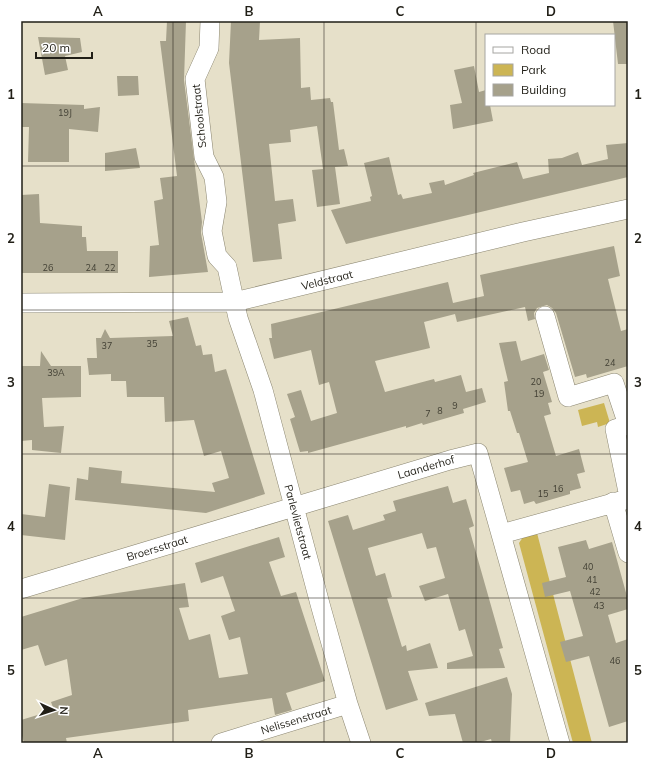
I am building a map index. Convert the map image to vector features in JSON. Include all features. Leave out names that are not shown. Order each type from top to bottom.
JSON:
[{"type":"street","name":"Schoolstraat","points":[[210,21],[209,48],[195,80],[204,157],[214,177],[216,190],[217,202],[212,231],[217,256],[227,267],[234,302]]},
{"type":"street","name":"Veldstraat","points":[[21,302],[234,302],[522,232],[628,209]]},
{"type":"street","name":"Parlevlietstraat","points":[[234,302],[263,390],[348,704],[361,743]]},
{"type":"street","points":[[545,316],[568,397],[614,383],[628,425],[615,429],[628,553]]},
{"type":"street","name":"Laanderhof","points":[[294,508],[450,460],[478,453],[560,743]]},
{"type":"street","points":[[501,534],[623,498]]},
{"type":"street","name":"Broersstraat","points":[[21,589],[294,508]]},
{"type":"street","name":"Nelissenstraat","points":[[221,743],[348,704]]},
{"type":"green space","points":[[604,403],[610,423],[598,427],[597,422],[582,426],[578,410]]},
{"type":"green space","points":[[537,533],[592,743],[573,743],[519,543],[523,537]]},
{"type":"building","points":[[167,21],[186,21],[184,80],[202,222],[201,233],[208,272],[149,277],[150,246],[159,245],[154,201],[163,199],[160,178],[177,176],[160,41],[166,41]]},
{"type":"building","points":[[231,21],[260,21],[259,40],[300,38],[301,88],[310,87],[311,100],[330,98],[331,102],[333,102],[339,150],[344,149],[348,166],[335,167],[340,204],[317,207],[312,170],[323,169],[317,126],[290,130],[291,142],[269,144],[275,201],[293,199],[296,221],[278,224],[282,259],[253,262],[229,63]]},
{"type":"building","points":[[613,21],[628,21],[628,64],[618,64]]},
{"type":"building","points":[[38,37],[80,38],[82,52],[65,56],[68,70],[45,75]]},
{"type":"building","points":[[474,66],[479,92],[485,90],[485,106],[490,106],[493,121],[453,129],[450,105],[462,103],[454,70]]},
{"type":"building","points":[[117,76],[138,76],[139,95],[118,96]]},
{"type":"building","points":[[21,103],[84,105],[84,109],[100,107],[98,132],[69,129],[69,162],[28,162],[29,127],[21,127]]},
{"type":"building","points":[[628,143],[628,177],[346,244],[331,210],[371,201],[370,197],[372,196],[364,163],[389,157],[398,195],[401,194],[403,199],[432,193],[429,183],[444,180],[445,185],[474,175],[473,173],[517,162],[523,179],[549,173],[548,159],[562,158],[578,152],[582,165],[608,159],[606,145]]},
{"type":"building","points":[[136,148],[140,168],[105,171],[105,153]]},
{"type":"building","points":[[39,194],[40,223],[82,226],[82,237],[86,237],[87,251],[118,251],[118,273],[22,273],[21,195]]},
{"type":"building","points":[[614,246],[620,276],[608,279],[621,331],[628,329],[628,366],[587,378],[586,374],[575,377],[556,313],[547,305],[537,308],[534,313],[535,319],[528,321],[525,307],[457,322],[455,314],[424,322],[430,348],[375,361],[385,392],[434,379],[435,382],[461,375],[466,392],[482,388],[486,402],[463,409],[464,413],[423,425],[422,423],[406,428],[406,426],[308,453],[308,451],[300,452],[290,419],[295,417],[287,394],[301,390],[311,421],[337,413],[329,382],[319,385],[311,350],[274,359],[269,338],[272,338],[271,324],[448,282],[453,303],[484,296],[480,275]]},
{"type":"building","points":[[188,317],[196,346],[201,345],[203,355],[212,354],[215,372],[226,369],[265,494],[206,513],[75,500],[77,478],[88,480],[89,467],[122,471],[121,483],[215,492],[212,483],[229,478],[221,451],[204,456],[194,420],[165,422],[164,397],[127,397],[126,381],[111,381],[111,374],[89,375],[87,358],[97,358],[96,338],[101,338],[105,329],[110,338],[173,336],[169,321]]},
{"type":"building","points":[[516,341],[521,361],[544,354],[549,370],[543,372],[552,402],[548,403],[551,414],[544,416],[556,456],[579,449],[585,472],[577,474],[581,488],[570,491],[570,494],[536,504],[534,501],[524,504],[520,490],[511,492],[504,468],[528,462],[519,433],[517,433],[510,411],[508,411],[504,382],[508,381],[499,343]]},
{"type":"building","points":[[41,351],[51,366],[81,366],[81,397],[42,398],[44,427],[64,426],[61,453],[32,450],[32,440],[21,441],[21,366],[40,366]]},
{"type":"building","points":[[49,484],[70,487],[65,540],[21,535],[21,514],[45,517]]},
{"type":"building","points":[[448,486],[453,503],[466,499],[474,526],[469,528],[503,648],[499,649],[505,668],[447,669],[447,663],[473,656],[465,629],[459,631],[448,594],[425,601],[419,586],[445,578],[436,547],[427,549],[422,533],[368,548],[376,576],[385,573],[392,597],[387,598],[402,647],[406,645],[407,651],[430,643],[438,668],[408,671],[418,700],[386,710],[328,521],[348,515],[353,530],[385,520],[383,515],[396,511],[393,501]]},
{"type":"building","points":[[279,537],[285,557],[269,562],[281,596],[296,592],[325,681],[286,693],[292,710],[275,715],[272,698],[188,710],[189,721],[66,738],[67,743],[24,743],[21,732],[21,720],[54,710],[51,702],[72,695],[67,659],[45,666],[38,645],[21,650],[21,617],[83,598],[185,583],[189,607],[179,608],[189,640],[210,634],[219,678],[248,674],[240,637],[229,640],[221,616],[235,611],[223,576],[201,583],[195,563]]},
{"type":"building","points":[[586,540],[589,549],[612,542],[628,600],[628,609],[608,615],[616,643],[628,639],[628,721],[609,727],[589,656],[566,662],[560,642],[583,636],[570,591],[545,597],[542,583],[566,577],[558,547]]},
{"type":"building","points":[[507,677],[512,694],[510,743],[492,743],[491,739],[477,743],[463,743],[455,714],[429,716],[425,703]]}]
